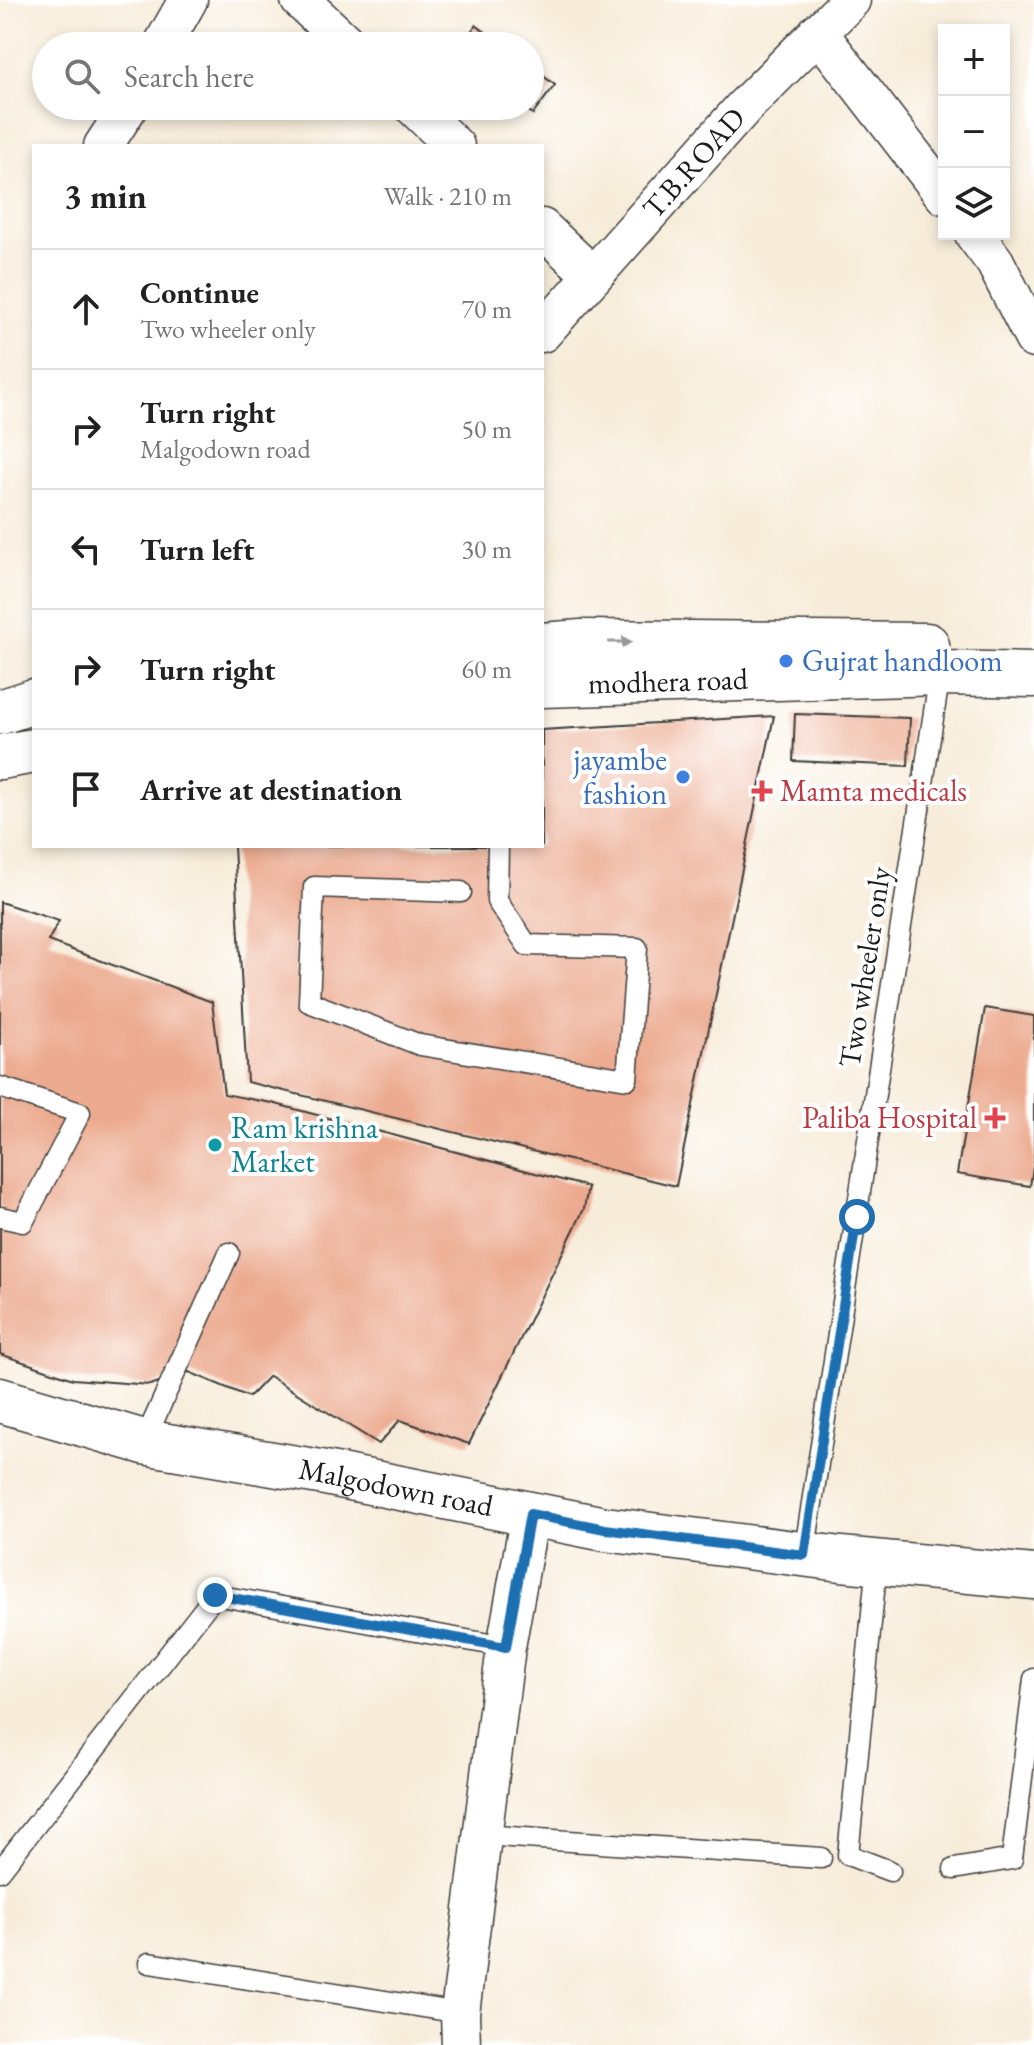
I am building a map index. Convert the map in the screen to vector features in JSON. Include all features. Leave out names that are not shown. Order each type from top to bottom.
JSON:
[{"type":"main road","points":[[544,645],[581,642],[1034,647]]},
{"type":"main road","name":"modhera road","points":[[544,685],[940,673],[1034,675]]},
{"type":"main road","points":[[0,712],[32,702]]},
{"type":"main road","points":[[0,757],[32,751]]},
{"type":"main road","name":"Malgodown road","points":[[0,1400],[144,1442],[320,1472],[605,1529],[804,1555],[1034,1577]]},
{"type":"street","points":[[170,32],[188,0]]},
{"type":"street","points":[[300,0],[334,32]]},
{"type":"street","name":"T.B.ROAD","points":[[544,331],[744,107],[851,0]]},
{"type":"street","points":[[818,32],[938,187]]},
{"type":"street","points":[[104,144],[120,120]]},
{"type":"street","points":[[428,120],[453,144]]},
{"type":"street","points":[[544,230],[593,276]]},
{"type":"street","points":[[978,240],[995,262],[1034,339]]},
{"type":"street","points":[[461,2029],[506,1647],[530,1514]]},
{"type":"lane","name":"Two wheeler only","points":[[804,1555],[940,673]]},
{"type":"lane","points":[[461,892],[314,887],[309,1002],[420,1045],[627,1079],[637,948],[527,945],[497,901],[498,848]]},
{"type":"lane","points":[[0,1087],[80,1113],[23,1222],[0,1217]]},
{"type":"lane","points":[[144,1442],[229,1253]]},
{"type":"lane","points":[[877,1562],[848,1855],[890,1871]]},
{"type":"lane","points":[[0,1871],[215,1595],[506,1647]]},
{"type":"lane","points":[[954,1869],[1012,1859],[1034,1679]]},
{"type":"lane","points":[[482,1835],[821,1858]]},
{"type":"lane","points":[[149,1963],[461,2029]]},
{"type":"building","points":[[476,25],[485,32],[471,32]]},
{"type":"building","points":[[544,77],[555,85],[544,100]]},
{"type":"building","points":[[795,714],[910,718],[908,766],[793,761]]},
{"type":"building","points":[[774,716],[676,1186],[247,1082],[234,848],[544,848],[544,730]]},
{"type":"building","name":"Ram krishna Market","points":[[0,902],[59,921],[48,941],[212,1002],[224,1094],[272,1103],[588,1187],[584,1209],[469,1444],[400,1420],[379,1444],[269,1376],[249,1397],[189,1372],[150,1385],[73,1379],[0,1354]]},
{"type":"building","points":[[985,1008],[1034,1016],[1034,1161],[1030,1186],[957,1174]]},
{"type":"place","name":"Gujrat handloom","points":[[786,661]]},
{"type":"place","name":"jayambe fashion","points":[[683,777]]},
{"type":"place","name":"Mamta medicals","points":[[762,791]]},
{"type":"place","name":"Paliba Hospital","points":[[995,1118]]},
{"type":"place","name":"Ram krishna Market","points":[[215,1145]]},
{"type":"route","points":[[215,1595],[506,1647],[530,1514],[605,1529],[804,1555],[857,1217]]}]
